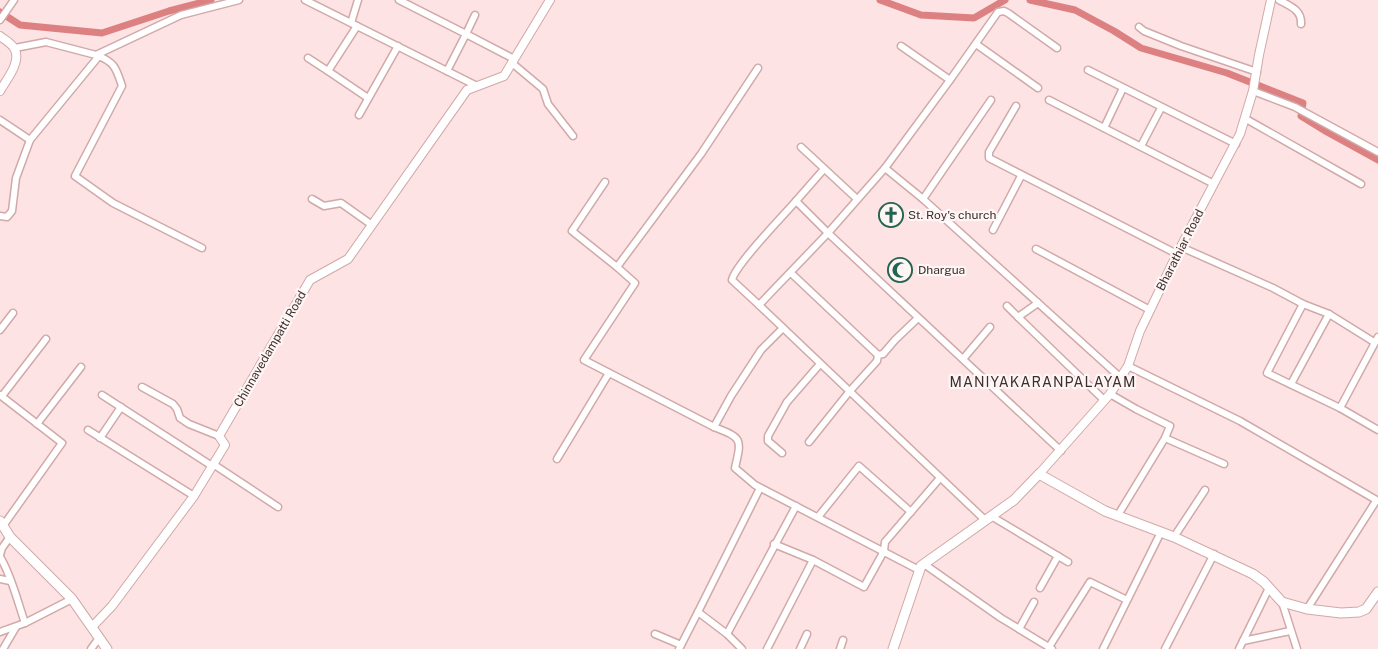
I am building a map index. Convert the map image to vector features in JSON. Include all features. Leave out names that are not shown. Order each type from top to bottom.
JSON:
[{"type":"main road","points":[[1039,474],[1097,506],[1214,554],[1253,574],[1282,602],[1293,607],[1341,613],[1359,612],[1366,609],[1378,592]]},
{"type":"main road","name":"Bharathiar Road","points":[[922,567],[1014,500],[1039,474]]},
{"type":"main road","points":[[2,524],[10,538],[72,599],[107,649]]},
{"type":"main road","points":[[894,649],[922,567]]},
{"type":"street","points":[[0,216],[7,217],[12,211],[16,178],[30,140],[97,56],[181,15],[239,0]]},
{"type":"street","points":[[305,0],[477,86]]},
{"type":"street","points":[[328,71],[354,25],[358,0]]},
{"type":"street","points":[[399,0],[466,34],[513,61],[543,89],[548,104],[573,136]]},
{"type":"street","name":"Chinnavedampatti Road","points":[[92,627],[112,606],[194,496],[225,445],[219,436],[310,280],[348,260],[467,90],[504,76],[550,0]]},
{"type":"street","name":"Bharathiar Road","points":[[1039,474],[1110,394],[1128,366],[1140,331],[1150,310],[1179,250],[1236,144],[1246,119],[1254,91],[1259,55],[1271,0]]},
{"type":"street","points":[[1279,0],[1299,12],[1302,19],[1301,24]]},
{"type":"street","points":[[0,20],[13,1]]},
{"type":"street","points":[[759,305],[828,233],[885,168],[998,12],[1004,11],[1057,48]]},
{"type":"street","points":[[447,71],[475,15]]},
{"type":"street","points":[[1140,27],[1144,31],[1181,46],[1257,73]]},
{"type":"street","points":[[0,36],[15,48],[17,57],[13,69],[0,91]]},
{"type":"street","points":[[15,48],[46,42],[108,60],[116,68],[122,86],[75,176],[113,203],[202,248]]},
{"type":"street","points":[[976,44],[1038,88]]},
{"type":"street","points":[[358,115],[398,46]]},
{"type":"street","points":[[901,46],[950,80]]},
{"type":"street","points":[[308,58],[368,98]]},
{"type":"street","points":[[617,267],[701,154],[758,68]]},
{"type":"street","points":[[1088,70],[1236,144]]},
{"type":"street","points":[[1104,128],[1123,88]]},
{"type":"street","points":[[1254,91],[1295,107],[1378,152]]},
{"type":"street","points":[[923,199],[991,100]]},
{"type":"street","points":[[1049,100],[1214,184]]},
{"type":"street","points":[[1016,106],[988,158],[1021,176],[1179,250],[1273,288],[1303,304],[1329,314],[1376,340],[1340,408]]},
{"type":"street","points":[[1141,146],[1161,108]]},
{"type":"street","points":[[1246,119],[1361,184]]},
{"type":"street","points":[[0,120],[30,140]]},
{"type":"street","points":[[801,147],[857,199]]},
{"type":"street","points":[[885,168],[923,199],[1121,378]]},
{"type":"street","points":[[824,169],[733,274],[732,280],[940,478],[988,518],[1068,562]]},
{"type":"street","points":[[993,230],[1021,176]]},
{"type":"street","points":[[605,182],[572,231],[635,283],[584,360],[737,438],[740,442],[735,468],[760,488],[884,551],[934,572],[1050,648],[1090,582],[1127,600]]},
{"type":"street","points":[[312,199],[324,206],[341,203],[372,225]]},
{"type":"street","points":[[796,201],[1061,451]]},
{"type":"street","points":[[1036,249],[1150,310]]},
{"type":"street","points":[[791,273],[878,355]]},
{"type":"street","points":[[1018,317],[1038,303]]},
{"type":"street","points":[[1303,304],[1267,372],[1340,408],[1378,430]]},
{"type":"street","points":[[1007,306],[1104,400]]},
{"type":"street","points":[[0,330],[13,313]]},
{"type":"street","points":[[1291,384],[1329,314]]},
{"type":"street","points":[[878,355],[883,354],[918,318]]},
{"type":"street","points":[[963,359],[990,327]]},
{"type":"street","points":[[714,427],[731,396],[761,350],[782,328]]},
{"type":"street","points":[[2,524],[62,443],[1,395],[46,339]]},
{"type":"street","points":[[809,442],[849,392],[877,361],[878,355]]},
{"type":"street","points":[[782,453],[768,441],[768,436],[787,402],[820,364]]},
{"type":"street","points":[[1128,366],[1240,421],[1377,501],[1307,609]]},
{"type":"street","points":[[37,424],[81,367]]},
{"type":"street","points":[[557,459],[609,373]]},
{"type":"street","points":[[142,387],[173,404],[178,409],[180,418],[189,424],[219,436]]},
{"type":"street","points":[[1110,394],[1170,426],[1165,438],[1118,515]]},
{"type":"street","points":[[102,395],[278,508]]},
{"type":"street","points":[[100,438],[121,407]]},
{"type":"street","points":[[88,430],[194,496]]},
{"type":"street","points":[[1165,438],[1224,464]]},
{"type":"street","points":[[818,517],[859,466],[911,512]]},
{"type":"street","points":[[774,544],[813,560],[864,587],[884,551],[885,542],[940,478]]},
{"type":"street","points":[[655,634],[680,647],[760,488]]},
{"type":"street","points":[[1174,537],[1205,490]]},
{"type":"street","points":[[726,634],[796,506]]},
{"type":"street","points":[[1103,649],[1161,532]]},
{"type":"street","points":[[10,538],[2,548],[0,556],[7,567],[25,623]]},
{"type":"street","points":[[1165,649],[1214,554]]},
{"type":"street","points":[[1040,588],[1058,556]]},
{"type":"street","points":[[766,649],[813,560]]},
{"type":"street","points":[[0,579],[10,581]]},
{"type":"street","points":[[1239,649],[1269,588]]},
{"type":"street","points":[[0,632],[25,623],[72,599]]},
{"type":"street","points":[[1019,628],[1034,602]]},
{"type":"street","points":[[1282,602],[1297,649]]},
{"type":"street","points":[[698,612],[742,649]]},
{"type":"street","points":[[3,649],[16,627]]},
{"type":"street","points":[[1243,641],[1290,631]]},
{"type":"street","points":[[800,649],[807,634]]},
{"type":"street","points":[[91,649],[99,638]]},
{"type":"street","points":[[840,649],[843,640]]},
{"type":"waterway","points":[[0,12],[20,25],[102,33],[169,11],[211,0]]},
{"type":"waterway","points":[[880,0],[921,15],[974,18],[1005,0]]},
{"type":"waterway","points":[[1030,0],[1075,10],[1141,48],[1227,73],[1303,103],[1301,116],[1378,160]]},
{"type":"place","name":"St. Roy's church","points":[[891,215]]},
{"type":"place","name":"Dhargua","points":[[900,270]]},
{"type":"district","name":"MANIYAKARANPALAYAM","points":[[1043,382]]}]
